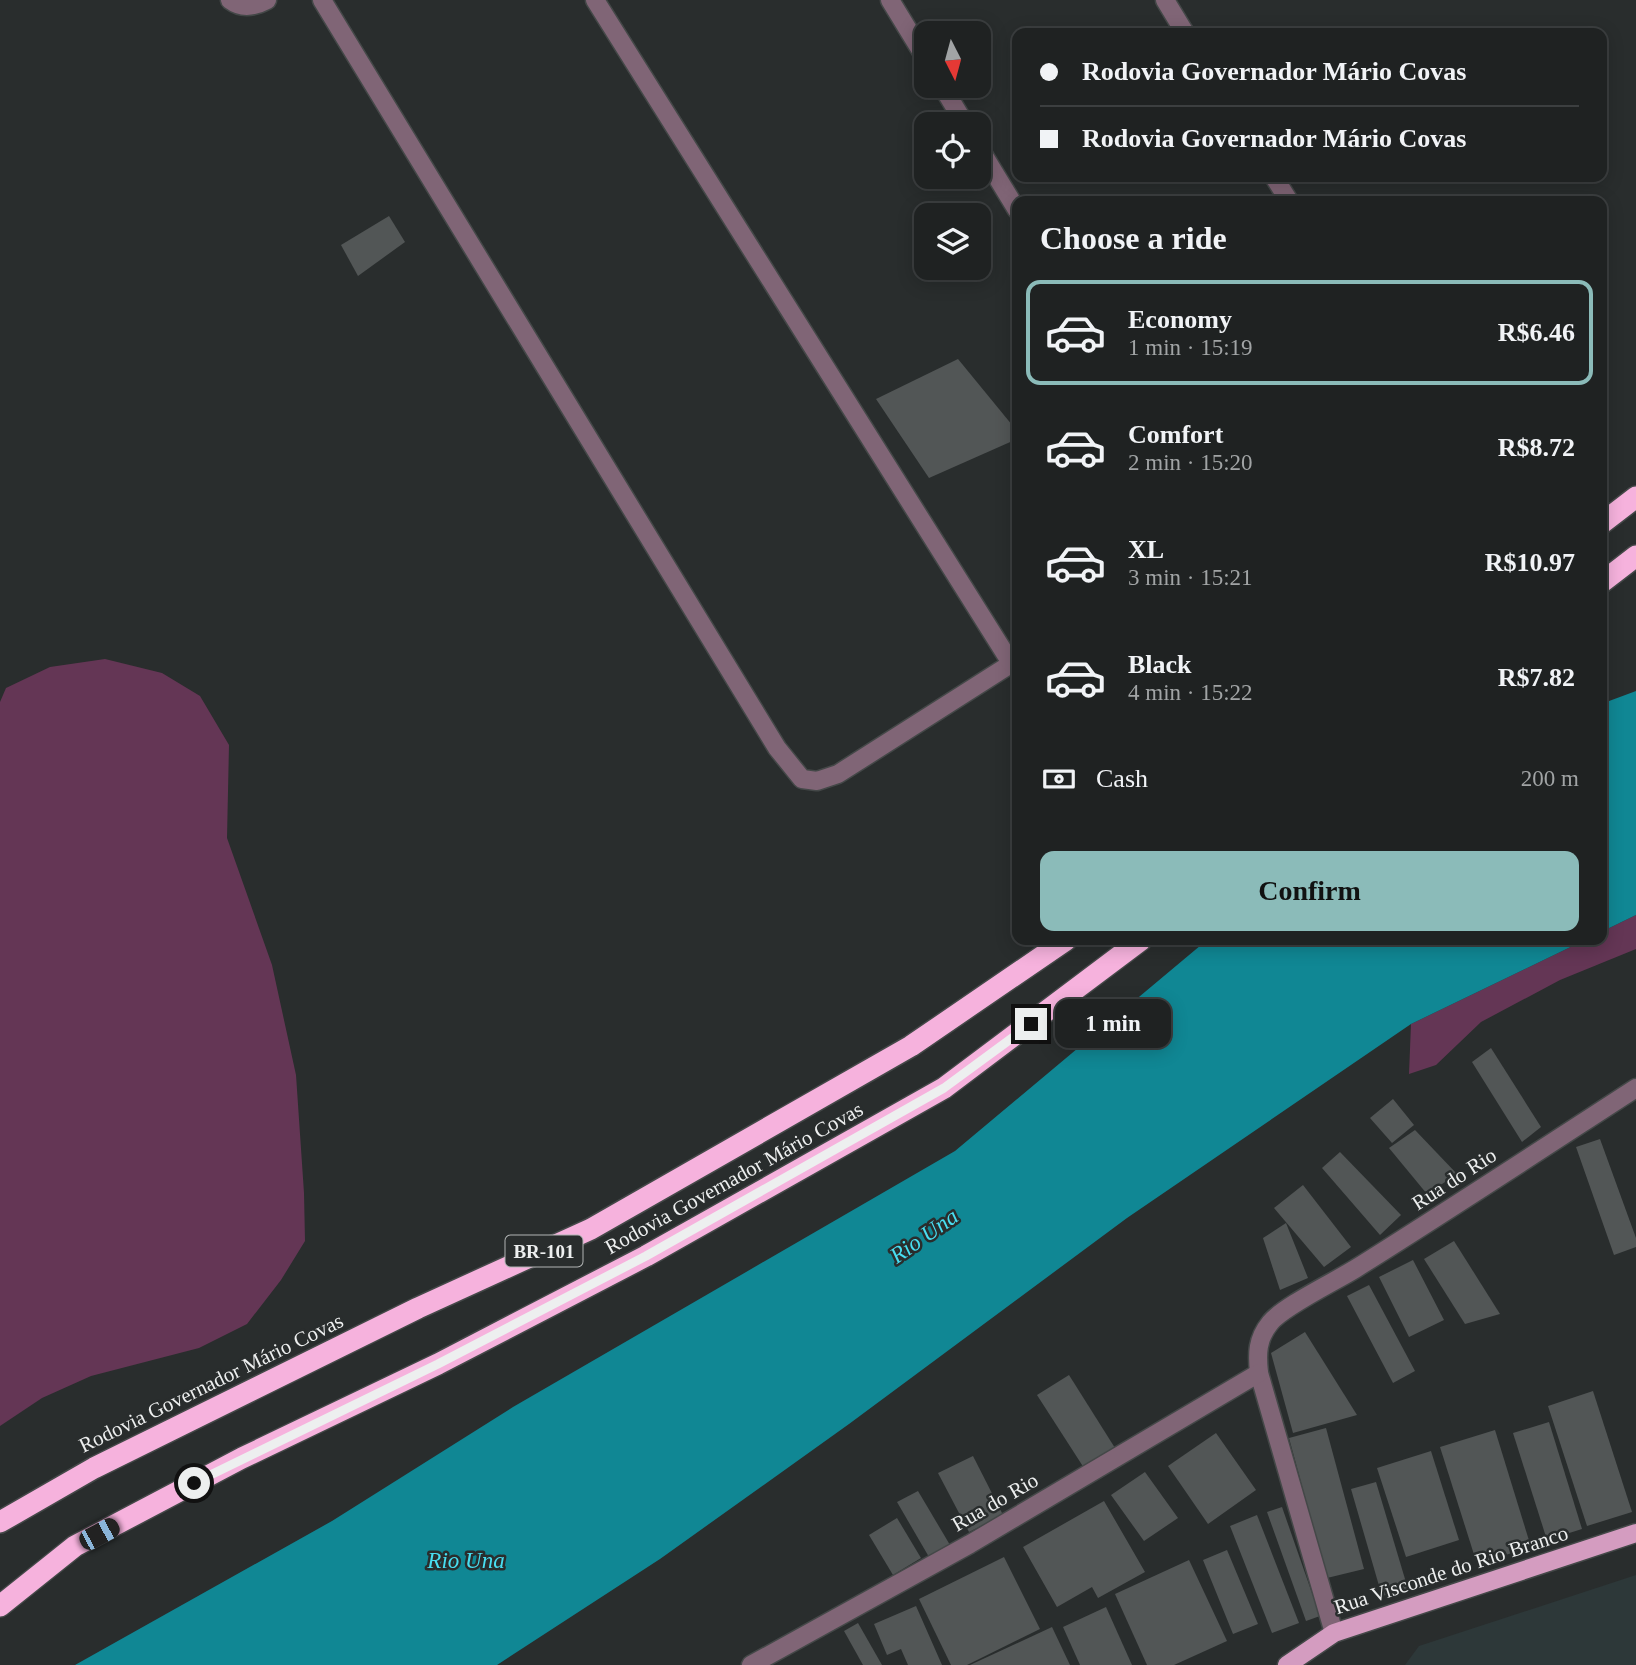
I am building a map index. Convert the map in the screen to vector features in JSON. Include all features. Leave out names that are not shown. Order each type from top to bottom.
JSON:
[{"type":"highway","points":[[1607,519],[1636,497]]},
{"type":"highway","points":[[1607,578],[1636,556]]},
{"type":"highway","name":"Rodovia Governador Mário Covas","points":[[0,1522],[94,1468],[418,1308],[591,1229],[911,1046],[1059,945]]},
{"type":"highway","name":"Rodovia Governador Mário Covas","points":[[0,1606],[75,1546],[242,1458],[438,1364],[646,1256],[944,1088],[1135,945]]},
{"type":"main road","name":"Rua Visconde do Rio Branco","points":[[1287,1665],[1334,1633],[1636,1533]]},
{"type":"street","points":[[230,0],[237,6],[256,6],[267,0]]},
{"type":"street","points":[[322,0],[777,748],[802,779],[817,781],[838,774],[1012,663]]},
{"type":"street","points":[[595,0],[1012,659]]},
{"type":"street","points":[[890,0],[914,39]]},
{"type":"street","points":[[1165,0],[1182,28]]},
{"type":"street","points":[[991,167],[1012,202]]},
{"type":"street","name":"Rua do Rio","points":[[1334,1633],[1259,1373],[1257,1350],[1262,1335],[1271,1320],[1636,1088]]},
{"type":"street","name":"Rua do Rio","points":[[751,1665],[970,1544],[1259,1373]]},
{"type":"shaded area","points":[[105,659],[162,673],[200,696],[229,745],[227,838],[272,965],[296,1075],[305,1241],[281,1280],[247,1324],[199,1348],[91,1376],[42,1398],[0,1426],[0,702],[6,688],[50,667]]},
{"type":"shaded area","points":[[1636,915],[1636,949],[1560,980],[1481,1022],[1436,1065],[1409,1074],[1411,1024],[1575,945],[1607,945],[1607,929]]},
{"type":"shaded area","points":[[1636,1575],[1636,1665],[1405,1665],[1419,1646]]},
{"type":"water","points":[[1636,691],[1636,915],[1607,929],[1607,702]]},
{"type":"water","name":"Rio Una","points":[[1201,945],[1575,945],[1411,1024],[1127,1218],[849,1424],[660,1559],[497,1665],[75,1665],[332,1521],[513,1407],[955,1151]]},
{"type":"building","points":[[389,216],[405,242],[358,276],[341,245]]},
{"type":"building","points":[[958,359],[1012,425],[1012,441],[929,478],[876,399]]},
{"type":"building","points":[[1491,1048],[1541,1127],[1522,1142],[1472,1062]]},
{"type":"building","points":[[1393,1099],[1414,1125],[1392,1143],[1370,1118]]},
{"type":"building","points":[[1415,1130],[1457,1174],[1427,1194],[1389,1148]]},
{"type":"building","points":[[1600,1139],[1636,1238],[1636,1247],[1614,1255],[1576,1147]]},
{"type":"building","points":[[1340,1152],[1401,1215],[1380,1235],[1322,1168]]},
{"type":"building","points":[[1303,1185],[1351,1247],[1324,1267],[1274,1208]]},
{"type":"building","points":[[1286,1223],[1308,1278],[1280,1290],[1263,1238]]},
{"type":"building","points":[[1454,1241],[1500,1314],[1465,1324],[1424,1259]]},
{"type":"building","points":[[1413,1260],[1444,1320],[1409,1337],[1379,1277]]},
{"type":"building","points":[[1369,1285],[1415,1371],[1393,1383],[1347,1296]]},
{"type":"building","points":[[1305,1332],[1357,1415],[1293,1433],[1271,1353]]},
{"type":"building","points":[[1069,1375],[1115,1448],[1084,1468],[1037,1395]]},
{"type":"building","points":[[1593,1391],[1632,1512],[1587,1526],[1548,1406]]},
{"type":"building","points":[[1549,1422],[1582,1529],[1547,1540],[1513,1433]]},
{"type":"building","points":[[1326,1428],[1364,1569],[1327,1578],[1289,1438]]},
{"type":"building","points":[[1495,1430],[1531,1547],[1477,1564],[1440,1447]]},
{"type":"building","points":[[1216,1433],[1256,1490],[1208,1524],[1168,1466]]},
{"type":"building","points":[[1431,1451],[1459,1540],[1406,1557],[1377,1468]]},
{"type":"building","points":[[973,1456],[1003,1515],[969,1532],[938,1473]]},
{"type":"building","points":[[1145,1472],[1178,1518],[1144,1541],[1111,1495]]},
{"type":"building","points":[[1376,1482],[1408,1589],[1382,1596],[1351,1489]]},
{"type":"building","points":[[918,1491],[950,1545],[929,1557],[897,1502]]},
{"type":"building","points":[[1104,1501],[1145,1572],[1098,1598],[1092,1587],[1057,1607],[1023,1547]]},
{"type":"building","points":[[1282,1507],[1320,1616],[1306,1621],[1267,1512]]},
{"type":"building","points":[[1257,1515],[1299,1623],[1272,1633],[1230,1526]]},
{"type":"building","points":[[897,1518],[921,1558],[893,1575],[869,1535]]},
{"type":"building","points":[[1227,1550],[1258,1624],[1233,1634],[1203,1560]]},
{"type":"building","points":[[1004,1557],[1040,1629],[967,1665],[951,1665],[919,1599]]},
{"type":"building","points":[[1189,1560],[1227,1641],[1174,1665],[1147,1665],[1115,1594]]},
{"type":"building","points":[[916,1606],[942,1665],[908,1665],[901,1649],[887,1655],[874,1624]]},
{"type":"building","points":[[1106,1607],[1132,1665],[1080,1665],[1063,1627]]},
{"type":"building","points":[[858,1623],[882,1665],[863,1665],[844,1631]]},
{"type":"building","points":[[1052,1627],[1070,1665],[970,1665]]},
{"type":"route","points":[[194,1483],[438,1364],[646,1256],[944,1088],[1031,1024]]}]
